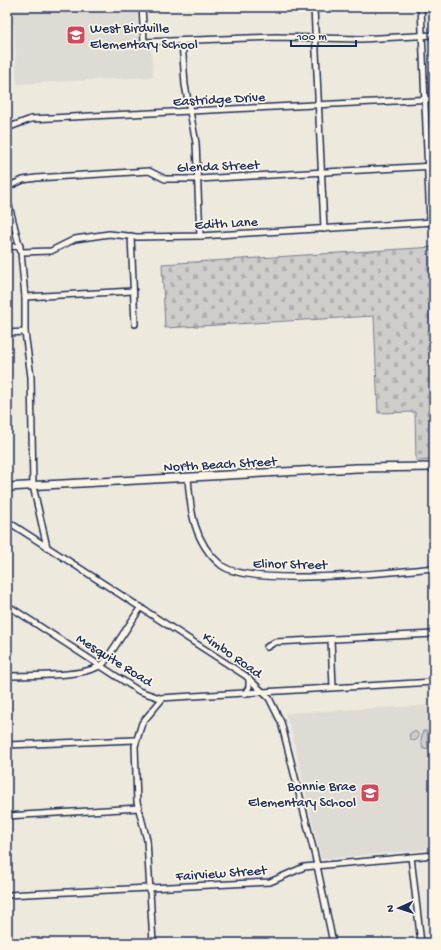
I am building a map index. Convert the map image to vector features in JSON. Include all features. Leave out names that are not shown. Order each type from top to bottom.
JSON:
[{"type":"main road","name":"North Beach Street","points":[[7,487],[361,468],[434,467]]},
{"type":"street","points":[[142,7],[144,42],[276,37],[316,40],[361,39],[434,35]]},
{"type":"street","points":[[314,7],[324,229]]},
{"type":"street","points":[[421,7],[426,166],[432,222]]},
{"type":"street","points":[[182,41],[185,85],[196,143],[200,236]]},
{"type":"street","name":"Eastridge Drive","points":[[7,128],[31,119],[434,99]]},
{"type":"street","name":"Glenda Street","points":[[7,187],[23,180],[36,178],[127,172],[150,171],[166,179],[198,179],[434,166]]},
{"type":"street","points":[[7,198],[22,252],[26,298],[25,332],[31,377],[34,486],[47,547]]},
{"type":"street","name":"Edith Lane","points":[[22,252],[51,251],[62,247],[74,239],[109,234],[131,236],[200,236],[432,222]]},
{"type":"street","points":[[131,236],[135,324]]},
{"type":"street","points":[[7,247],[20,246]]},
{"type":"street","points":[[26,298],[133,291]]},
{"type":"street","points":[[7,333],[25,332]]},
{"type":"street","name":"Elinor Street","points":[[188,477],[192,516],[200,540],[221,565],[234,572],[253,576],[276,577],[342,575],[434,568]]},
{"type":"street","name":"Kimbo Road","points":[[7,521],[142,607],[249,678],[264,692],[276,708],[281,722],[316,865],[333,943]]},
{"type":"street","name":"Mesquite Road","points":[[7,605],[143,693],[163,698],[434,682]]},
{"type":"street","points":[[7,676],[82,672],[93,670],[101,665],[142,607]]},
{"type":"street","points":[[267,647],[275,642],[434,634]]},
{"type":"street","points":[[331,639],[333,687]]},
{"type":"street","points":[[245,694],[249,687],[249,678]]},
{"type":"street","points":[[152,943],[146,832],[138,808],[135,740],[142,723],[163,698]]},
{"type":"street","points":[[7,745],[135,740]]},
{"type":"street","points":[[7,816],[138,808]]},
{"type":"street","name":"Fairview Street","points":[[7,895],[270,882],[304,867],[316,865],[434,855]]},
{"type":"street","points":[[411,857],[421,943]]},
{"type":"shaded area","name":"West Birdville Elementary School","points":[[7,7],[137,7],[139,48],[151,47],[153,77],[17,84],[14,24],[7,24]]},
{"type":"shaded area","name":"Bonnie Brae Elementary School","points":[[434,705],[434,849],[321,859],[293,737],[285,713]]},
{"type":"green space","points":[[434,247],[434,460],[416,461],[415,412],[378,413],[374,316],[165,328],[162,264]]},
{"type":"green space","points":[[423,731],[427,731],[428,748],[423,749],[421,740]]},
{"type":"green space","points":[[412,732],[416,732],[418,736],[416,740],[412,740],[410,738],[410,734]]},
{"type":"place","name":"West Birdville Elementary School","points":[[76,35]]},
{"type":"place","name":"Bonnie Brae Elementary School","points":[[370,793]]}]
